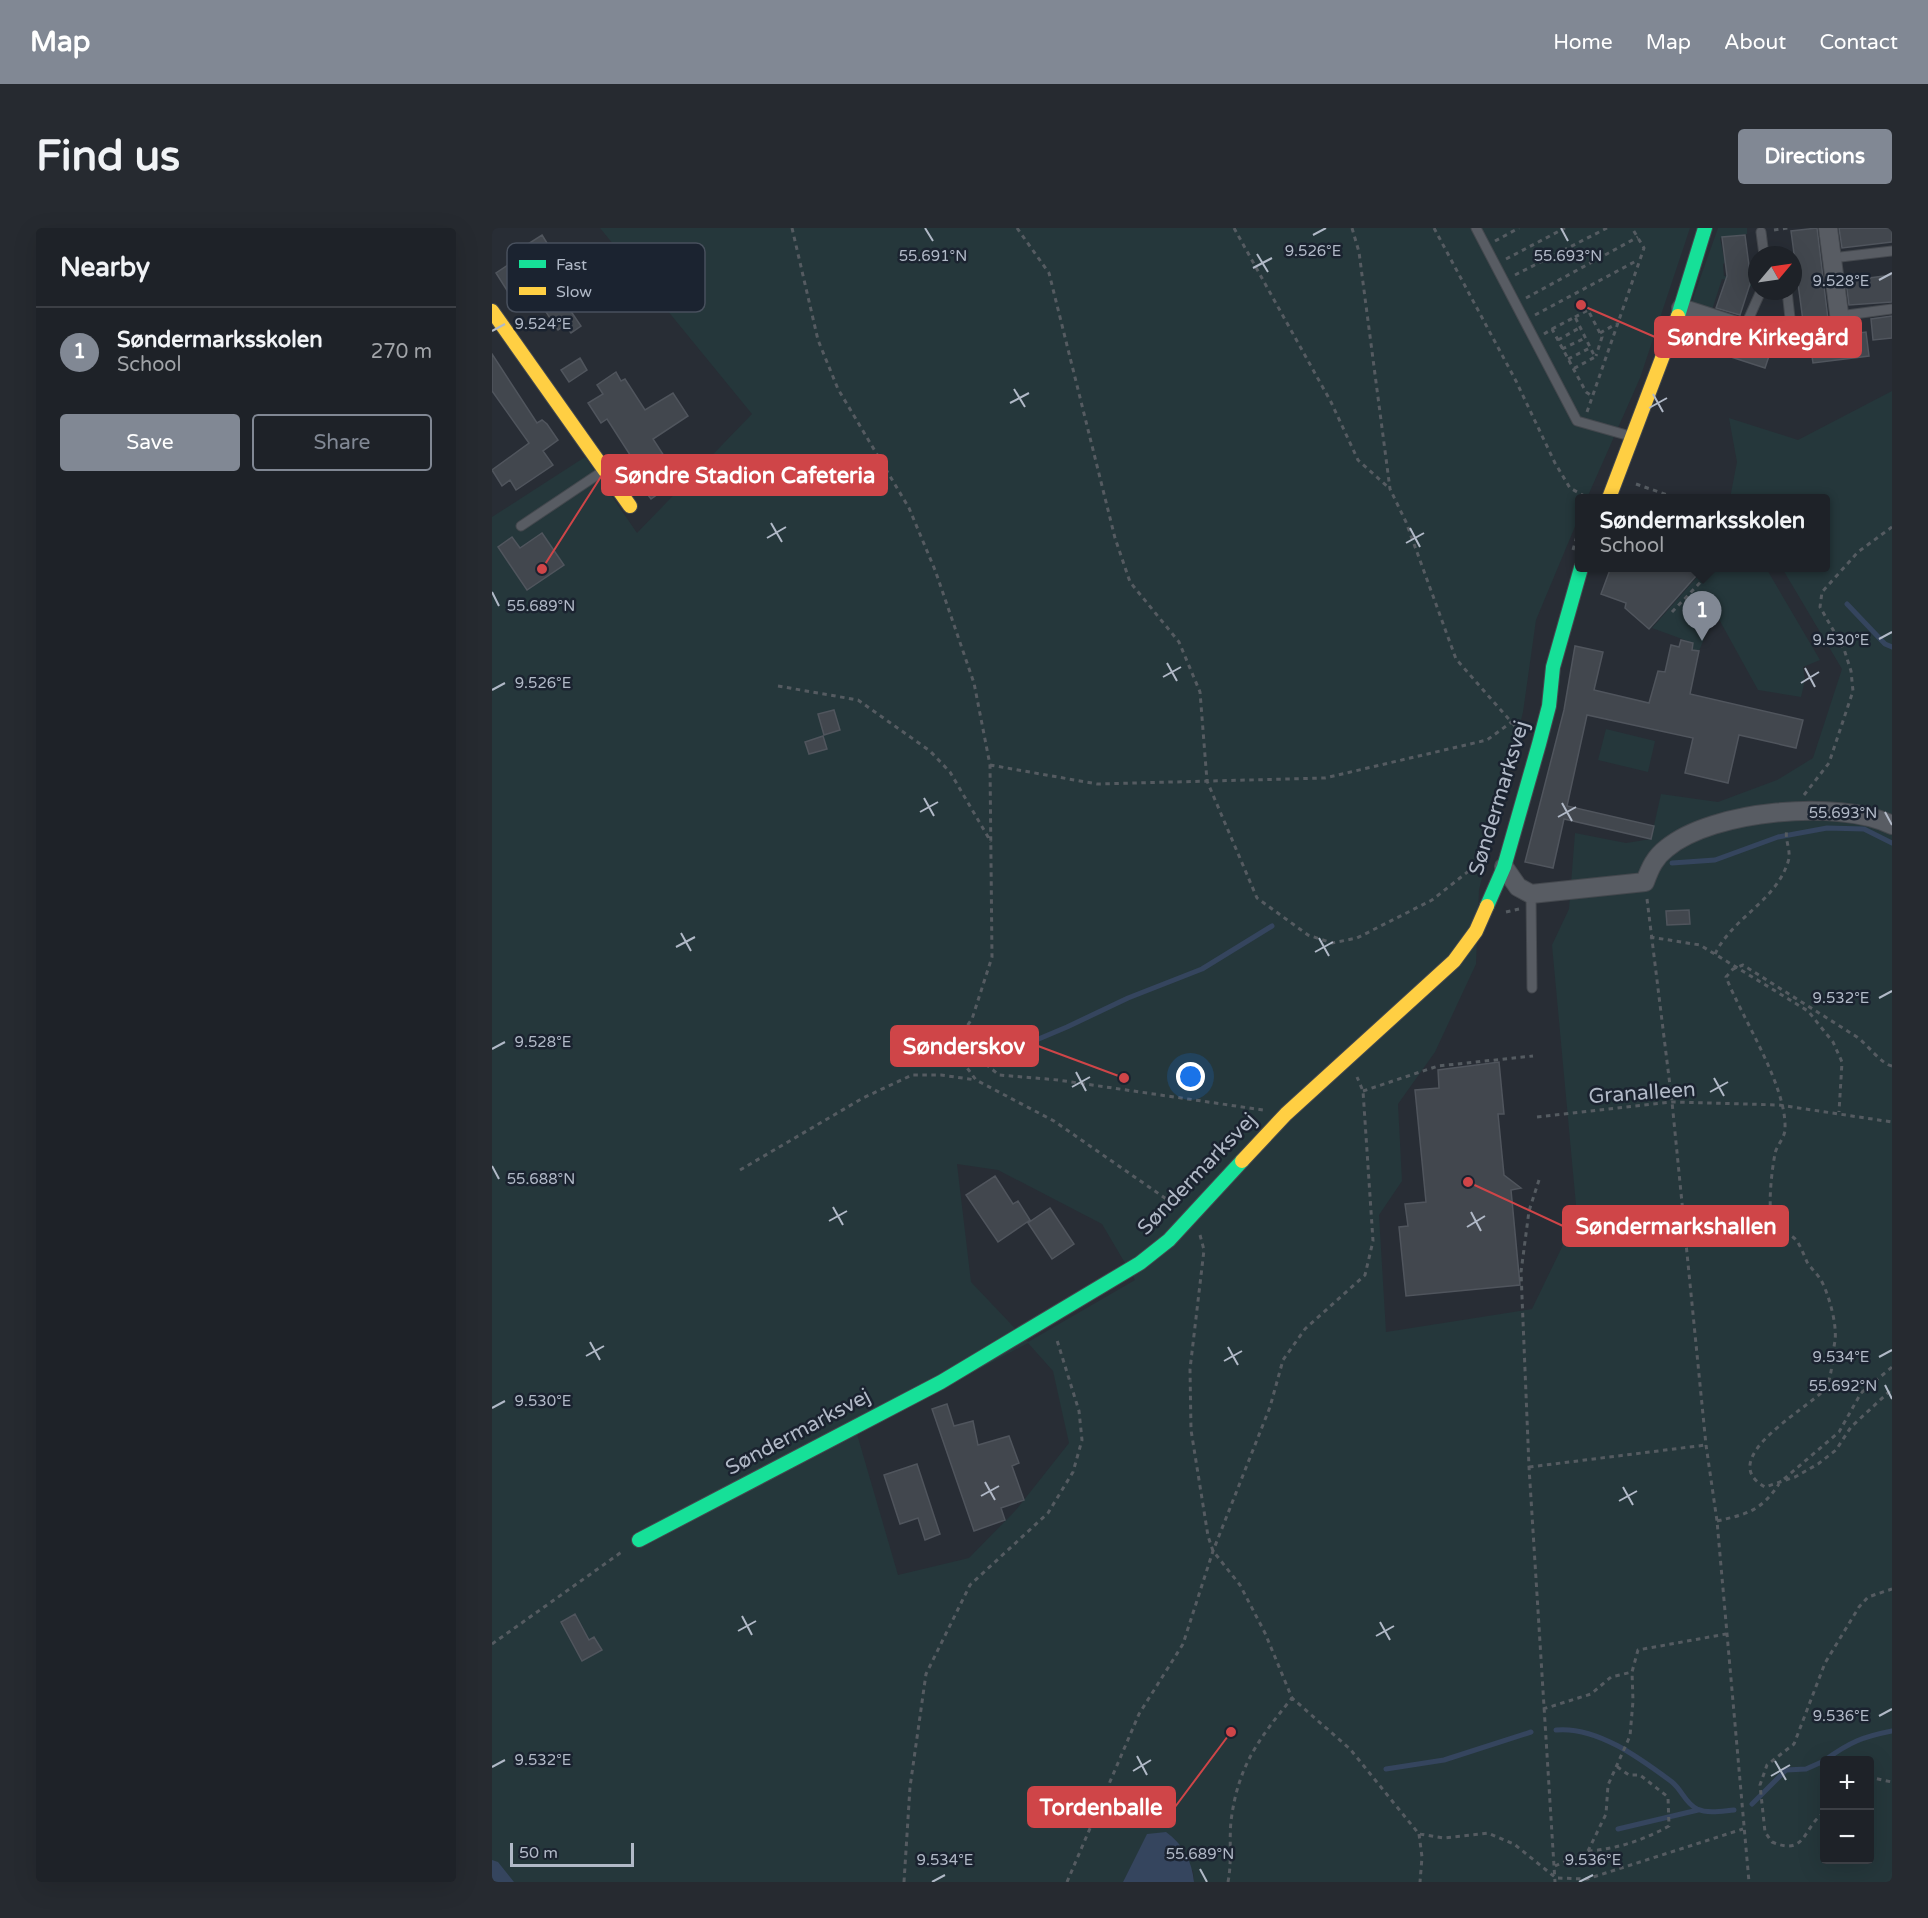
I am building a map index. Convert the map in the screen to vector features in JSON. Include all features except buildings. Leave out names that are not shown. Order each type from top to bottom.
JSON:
[{"type":"street","points":[[1611,494],[1681,308],[1706,228]]},
{"type":"street","points":[[1681,308],[1768,336],[1792,336],[1841,329],[1828,228]]},
{"type":"street","points":[[492,311],[630,506]]},
{"type":"street","name":"Søndermarksvej","points":[[639,1540],[941,1382],[1140,1263],[1168,1240],[1188,1216],[1286,1114],[1454,961],[1476,931],[1504,867],[1549,706],[1552,667],[1580,572]]},
{"type":"street","points":[[1504,867],[1518,888],[1531,894],[1645,882],[1652,863],[1680,839],[1703,829],[1743,818],[1791,812],[1850,812],[1892,825]]},
{"type":"lane","points":[[1476,228],[1577,421],[1633,436]]},
{"type":"lane","points":[[1761,232],[1763,246]]},
{"type":"lane","points":[[1832,258],[1892,251]]},
{"type":"lane","points":[[1744,329],[1757,300]]},
{"type":"lane","points":[[1788,300],[1792,336]]},
{"type":"lane","points":[[1839,316],[1892,309]]},
{"type":"lane","points":[[521,526],[605,469]]},
{"type":"lane","points":[[1531,894],[1532,988]]},
{"type":"path","points":[[792,228],[818,340],[838,389],[909,508],[935,570],[974,683],[990,765],[992,957],[972,1019],[957,1040],[959,1057],[976,1080]]},
{"type":"path","points":[[1017,228],[1049,273],[1115,538],[1130,582],[1179,642],[1200,692],[1207,781],[1257,898],[1308,935],[1332,943],[1357,938],[1432,900],[1486,858]]},
{"type":"path","points":[[1234,228],[1331,402],[1358,460],[1390,489]]},
{"type":"path","points":[[1352,228],[1359,252],[1390,489],[1407,522],[1456,659],[1481,690],[1513,721],[1526,741],[1539,744]]},
{"type":"path","points":[[1434,228],[1516,381],[1555,463],[1570,488],[1582,494]]},
{"type":"path","points":[[1485,246],[1519,228]]},
{"type":"path","points":[[1496,265],[1566,228]]},
{"type":"path","points":[[1504,280],[1607,228]]},
{"type":"path","points":[[1583,422],[1644,248],[1632,228]]},
{"type":"path","points":[[1516,304],[1638,237]]},
{"type":"path","points":[[1524,320],[1640,260]]},
{"type":"path","points":[[1534,338],[1588,310],[1602,337],[1595,357],[1574,369]]},
{"type":"path","points":[[1575,317],[1595,357]]},
{"type":"path","points":[[1600,333],[1618,323]]},
{"type":"path","points":[[1558,340],[1581,327]]},
{"type":"path","points":[[1552,329],[1586,392],[1592,396]]},
{"type":"path","points":[[1562,349],[1586,337]]},
{"type":"path","points":[[1568,359],[1591,348]]},
{"type":"path","points":[[1620,474],[1636,484],[1665,494]]},
{"type":"path","points":[[1715,954],[1723,937],[1737,922],[1760,904],[1783,875],[1789,860],[1785,836],[1791,812],[1828,763],[1853,691],[1851,671],[1844,649],[1820,607],[1822,592],[1858,552],[1892,527]]},
{"type":"path","points":[[1672,612],[1709,572]]},
{"type":"path","points":[[778,686],[858,700],[930,751],[950,772],[992,843]]},
{"type":"path","points":[[990,765],[1096,784],[1325,778],[1487,740],[1513,721]]},
{"type":"path","points":[[1645,882],[1672,1102],[1706,1445],[1717,1521],[1749,1882]]},
{"type":"path","points":[[1650,937],[1700,945],[1808,1011],[1833,1042],[1842,1062],[1839,1112]]},
{"type":"path","points":[[1892,1066],[1882,1062],[1872,1049],[1776,984],[1743,965],[1726,977],[1772,1075],[1786,1130],[1775,1152],[1769,1207],[1773,1222],[1798,1242],[1809,1264],[1824,1284],[1835,1327],[1831,1370],[1826,1389],[1754,1451],[1749,1463],[1757,1483],[1764,1487],[1780,1483],[1818,1464],[1836,1450],[1851,1427],[1892,1389]]},
{"type":"path","points":[[957,1040],[999,1075],[1058,1080],[1286,1114]]},
{"type":"path","points":[[1363,1091],[1437,1066],[1533,1056]]},
{"type":"path","points":[[1067,1882],[1139,1714],[1183,1644],[1213,1551],[1270,1407],[1283,1360],[1305,1329],[1365,1275],[1373,1241],[1363,1091],[1348,1058]]},
{"type":"path","points":[[740,1170],[863,1098],[912,1076],[940,1075],[976,1080],[1054,1121],[1164,1196],[1188,1216],[1200,1234],[1204,1250],[1190,1369],[1191,1430],[1208,1536],[1213,1551],[1240,1585],[1265,1633],[1292,1698],[1350,1749],[1419,1834],[1422,1857],[1420,1882]]},
{"type":"path","name":"Granalleen","points":[[1537,1117],[1672,1102],[1781,1105],[1839,1112],[1892,1122]]},
{"type":"path","points":[[1539,1180],[1529,1211],[1521,1272],[1529,1467],[1555,1880]]},
{"type":"path","points":[[904,1882],[910,1786],[926,1674],[970,1585],[1048,1513],[1073,1472],[1082,1440],[1079,1411],[1050,1318]]},
{"type":"path","points":[[1717,1521],[1745,1515],[1766,1503],[1780,1483],[1839,1432],[1861,1393],[1892,1366]]},
{"type":"path","points":[[1529,1467],[1706,1445]]},
{"type":"path","points":[[492,1644],[639,1540]]},
{"type":"path","points":[[1820,1818],[1802,1841],[1791,1846],[1781,1846],[1772,1842],[1765,1832],[1760,1785],[1767,1765],[1794,1744],[1825,1663],[1859,1607],[1868,1597],[1892,1589]]},
{"type":"path","points":[[1588,1851],[1606,1814],[1608,1785],[1628,1743],[1634,1701],[1632,1672],[1638,1650],[1726,1634]]},
{"type":"path","points":[[1543,1709],[1591,1694],[1611,1677],[1632,1672]]},
{"type":"path","points":[[1228,1882],[1231,1821],[1245,1764],[1263,1735],[1292,1698]]},
{"type":"path","points":[[1555,1866],[1588,1851],[1608,1850],[1629,1844],[1665,1828],[1670,1820],[1668,1797],[1640,1775],[1629,1775],[1616,1766]]},
{"type":"path","points":[[1874,1778],[1879,1777],[1892,1782]]},
{"type":"path","points":[[1419,1834],[1444,1838],[1488,1833],[1514,1844],[1555,1880],[1587,1879],[1743,1829]]},
{"type":"shaded area","points":[[600,228],[1690,228],[1640,378],[1589,494],[1575,494],[1575,527],[1536,620],[1523,712],[1479,890],[1476,964],[1435,1052],[1398,1104],[1402,1181],[1379,1215],[1386,1332],[1532,1309],[1577,1216],[1552,945],[1569,909],[1575,833],[1626,843],[1651,839],[1661,794],[1718,802],[1777,780],[1813,758],[1842,669],[1784,572],[1830,572],[1830,494],[1731,494],[1737,462],[1729,418],[1798,440],[1892,391],[1892,1882],[1194,1882],[1193,1871],[1147,1835],[1123,1882],[492,1882],[492,517],[585,457],[637,533],[752,414],[669,312],[705,312],[705,243],[612,243]],"holes":[[[957,1164],[998,1170],[1102,1224],[1135,1280],[1028,1342],[971,1282]],[[1028,1343],[1053,1371],[1069,1443],[1016,1510],[969,1558],[898,1575],[857,1434]]]},
{"type":"shaded area","points":[[1718,228],[1747,228],[1747,234],[1720,238],[1725,263],[1723,264],[1724,276],[1748,273],[1748,286],[1722,279],[1711,313],[1690,307]]},
{"type":"shaded area","points":[[1701,572],[1768,572],[1820,660],[1803,667],[1805,680],[1801,697],[1758,690],[1715,612],[1699,651],[1692,650],[1693,643],[1652,628]]},
{"type":"shaded area","points":[[1606,729],[1655,741],[1648,772],[1598,760]]},
{"type":"water","points":[[1166,1832],[1186,1854],[1194,1882],[1123,1882],[1147,1834]]},
{"type":"water","points":[[492,1860],[498,1862],[514,1882],[492,1882]]},
{"type":"waterway","points":[[1847,604],[1885,644],[1892,647]]},
{"type":"waterway","points":[[1672,863],[1715,860],[1778,837],[1827,828],[1864,829],[1892,843]]},
{"type":"waterway","points":[[998,1056],[1128,998],[1202,969],[1272,926]]},
{"type":"waterway","points":[[1556,1730],[1587,1733],[1618,1746],[1672,1782],[1697,1809],[1711,1812],[1734,1810]]},
{"type":"waterway","points":[[1831,1756],[1857,1741],[1892,1731]]},
{"type":"waterway","points":[[1386,1769],[1444,1760],[1531,1732]]},
{"type":"waterway","points":[[1752,1804],[1786,1770],[1806,1769],[1820,1763]]},
{"type":"waterway","points":[[1618,1829],[1698,1810]]},
{"type":"traffic: fast","points":[[1678,316],[1705,228]]},
{"type":"traffic: fast","points":[[1487,906],[1504,867],[1539,744],[1549,706],[1553,667],[1580,572]]},
{"type":"traffic: fast","points":[[639,1540],[941,1382],[1140,1263],[1169,1240],[1242,1161]]},
{"type":"traffic: slow","points":[[492,311],[630,506]]},
{"type":"traffic: slow","points":[[1611,494],[1678,316]]},
{"type":"traffic: slow","points":[[1242,1161],[1286,1114],[1454,961],[1476,931],[1487,906]]},
{"type":"place","name":"Søndre Kirkegård","points":[[1581,305]]},
{"type":"place","name":"Søndre Stadion Cafeteria","points":[[542,569]]},
{"type":"place","name":"Søndermarksskolen","points":[[1702,641]]},
{"type":"place","name":"Sønderskov","points":[[1124,1078]]},
{"type":"place","name":"Søndermarkshallen","points":[[1468,1182]]},
{"type":"place","name":"Tordenballe","points":[[1231,1732]]}]
